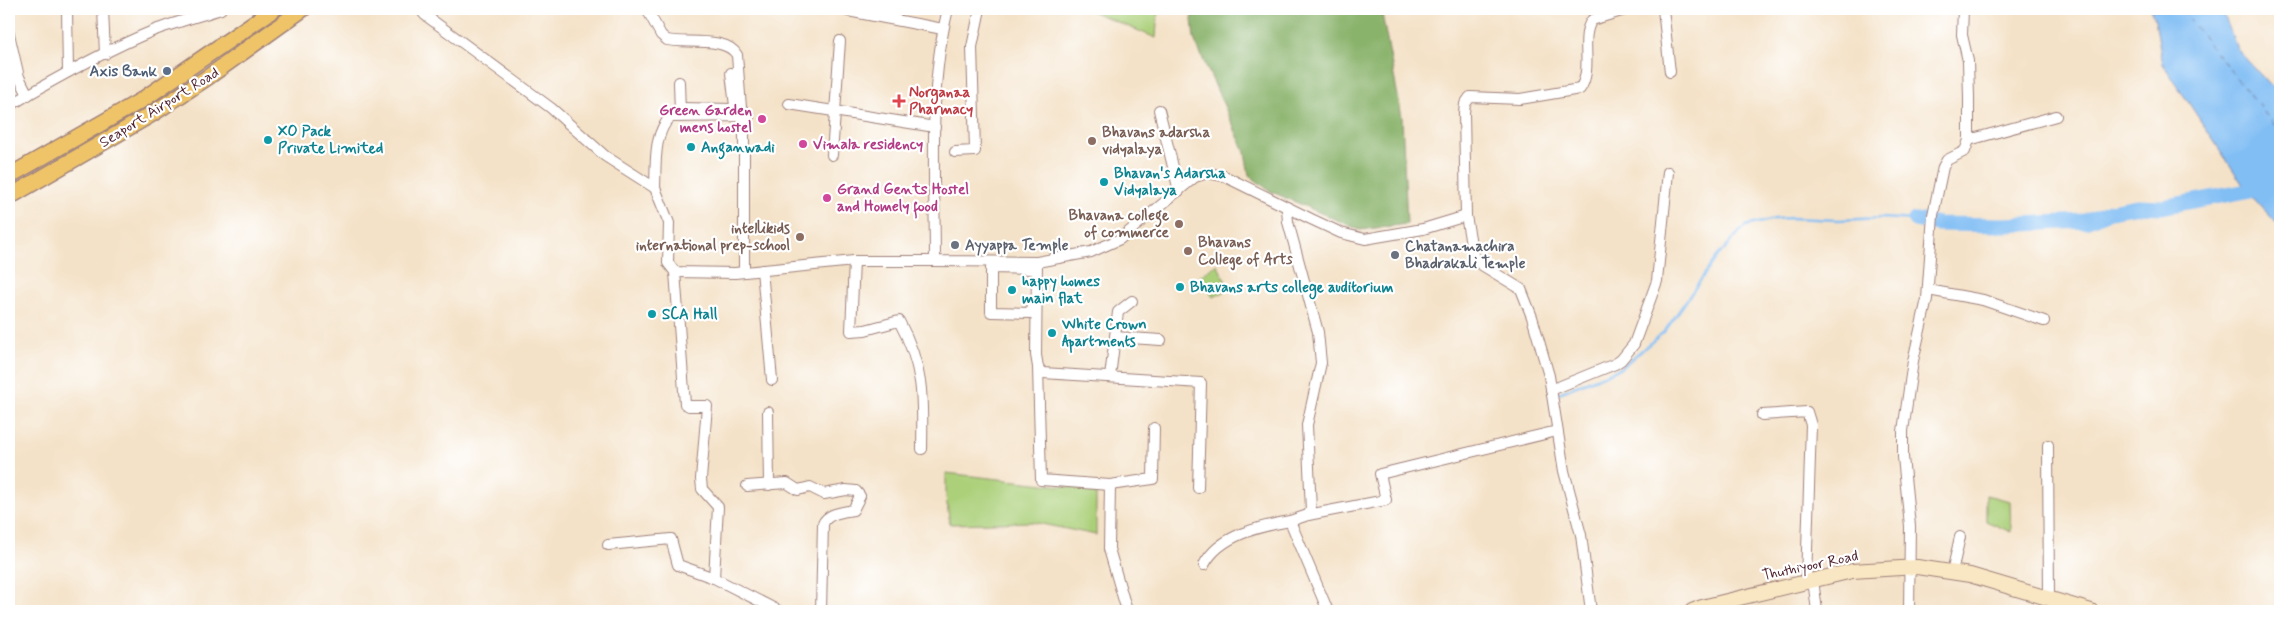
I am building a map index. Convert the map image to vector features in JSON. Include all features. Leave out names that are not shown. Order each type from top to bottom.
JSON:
[{"type":"main road","name":"Seaport Airport Road","points":[[9,176],[142,100],[274,9]]},
{"type":"main road","name":"Seaport Airport Road","points":[[9,197],[152,114],[208,77],[303,9]]},
{"type":"main road","name":"Thuthiyoor Road","points":[[1697,610],[1810,580],[1852,571],[1911,568],[1970,575],[2086,610]]},
{"type":"street","points":[[67,9],[68,72]]},
{"type":"street","points":[[103,9],[105,54]]},
{"type":"street","points":[[9,106],[68,72],[154,31],[221,9]]},
{"type":"street","points":[[420,9],[424,15],[550,108],[605,156],[655,188]]},
{"type":"street","points":[[650,9],[649,13],[661,35],[667,40],[701,41],[734,49],[737,55],[741,108],[749,116]]},
{"type":"street","points":[[848,9],[848,11],[942,29]]},
{"type":"street","points":[[935,261],[935,128],[940,39],[948,9]]},
{"type":"street","points":[[955,152],[975,151],[972,47],[980,9]]},
{"type":"street","points":[[1591,611],[1582,535],[1564,472],[1551,390],[1532,317],[1520,289],[1480,264],[1473,256],[1466,216],[1464,112],[1465,104],[1470,97],[1520,99],[1580,89],[1584,82],[1587,62],[1588,25],[1592,20],[1631,9]]},
{"type":"street","points":[[1662,9],[1670,72]]},
{"type":"street","points":[[1909,611],[1911,568],[1910,511],[1903,456],[1903,430],[1928,290],[1933,215],[1943,167],[1947,160],[1965,151],[1969,140],[1969,76],[1962,35],[1963,9]]},
{"type":"street","points":[[9,34],[18,77],[28,95]]},
{"type":"street","points":[[832,155],[837,112],[840,41]]},
{"type":"street","points":[[714,578],[718,507],[702,489],[701,479],[707,406],[689,406],[685,404],[675,272],[668,263],[669,223],[655,188],[658,138],[664,122],[680,112],[733,109],[731,73]]},
{"type":"street","points":[[679,82],[680,112]]},
{"type":"street","points":[[789,104],[935,128]]},
{"type":"street","points":[[1159,110],[1179,191]]},
{"type":"street","points":[[680,112],[749,116]]},
{"type":"street","points":[[744,272],[744,132],[749,116]]},
{"type":"street","points":[[1969,140],[2056,116]]},
{"type":"street","points":[[1551,390],[1615,364],[1621,360],[1634,344],[1657,280],[1668,172]]},
{"type":"street","points":[[1034,264],[1032,313],[991,312],[991,268],[1034,264],[1091,252],[1120,239],[1195,177],[1207,174],[1224,176],[1287,208],[1341,232],[1365,239],[1423,229],[1466,216]]},
{"type":"street","points":[[1287,208],[1288,222],[1318,332],[1321,363],[1307,425],[1311,502],[1308,515]]},
{"type":"street","points":[[675,272],[744,272],[854,261],[1034,264]]},
{"type":"street","points":[[854,261],[851,330],[865,330],[899,321],[913,346],[924,396],[922,448]]},
{"type":"street","points":[[1034,264],[1040,480],[1110,485],[1153,479],[1154,428]]},
{"type":"street","points":[[762,270],[772,380]]},
{"type":"street","points":[[1928,290],[1982,300],[2044,321]]},
{"type":"street","points":[[1110,377],[1118,312],[1132,301]]},
{"type":"street","points":[[1115,337],[1161,340]]},
{"type":"street","points":[[1038,367],[1043,373],[1201,382],[1198,488]]},
{"type":"street","points":[[768,412],[769,485]]},
{"type":"street","points":[[1762,415],[1807,412],[1811,425],[1810,580],[1818,611]]},
{"type":"street","points":[[1204,565],[1208,556],[1241,533],[1258,527],[1290,522],[1308,515],[1386,500],[1380,474],[1557,431]]},
{"type":"street","points":[[2048,445],[2049,598]]},
{"type":"street","points":[[746,486],[787,483],[798,490],[810,487],[824,494],[846,490],[856,491],[860,496],[853,510],[833,514],[825,519],[823,524],[821,611]]},
{"type":"street","points":[[1110,485],[1109,549],[1127,611]]},
{"type":"street","points":[[1290,522],[1328,611]]},
{"type":"street","points":[[1952,572],[1960,537]]},
{"type":"street","points":[[608,545],[671,539],[678,565],[714,578],[779,611]]},
{"type":"green space","points":[[1086,9],[1158,9],[1156,38]]},
{"type":"green space","points":[[1191,9],[1381,9],[1402,117],[1407,224],[1360,230],[1270,191],[1249,175],[1245,152],[1194,39]]},
{"type":"green space","points":[[1217,264],[1227,284],[1224,292],[1213,297],[1199,277]]},
{"type":"green space","points":[[946,473],[1096,490],[1096,535],[1032,522],[950,524],[946,497]]},
{"type":"green space","points":[[1986,495],[2010,501],[2011,532],[1986,521]]},
{"type":"water","points":[[2150,9],[2222,9],[2237,49],[2269,84],[2280,91],[2280,227],[2247,191],[2163,64],[2155,21]]},
{"type":"waterway","points":[[1915,220],[1938,224],[2004,225],[2085,221],[2110,211],[2138,206],[2162,207],[2247,191],[2280,177]]},
{"type":"waterway","points":[[1554,395],[1619,369],[1665,331],[1716,258],[1745,226],[1775,219],[1791,218],[1915,220]]},
{"type":"ferry route","points":[[2181,9],[2280,132]]},
{"type":"place","name":"Axis Bank","points":[[167,71]]},
{"type":"place","name":"Norganaa Pharmacy","points":[[899,101]]},
{"type":"place","name":"Green Garden mens hostel","points":[[762,119]]},
{"type":"place","name":"XO Pack Private Limited","points":[[268,140]]},
{"type":"place","name":"Bhavans adarsha vidyalaya","points":[[1092,141]]},
{"type":"place","name":"Vimala residency","points":[[803,144]]},
{"type":"place","name":"Anganwadi","points":[[691,147]]},
{"type":"place","name":"Bhavan's Adarsha Vidyalaya","points":[[1104,182]]},
{"type":"place","name":"Grand Gents Hostel and Homely food","points":[[827,198]]},
{"type":"place","name":"Bhavana college of commerce","points":[[1179,224]]},
{"type":"place","name":"intellikids international prep-school","points":[[800,237]]},
{"type":"place","name":"Ayyappa Temple","points":[[955,245]]},
{"type":"place","name":"Bhavans College of Arts","points":[[1188,251]]},
{"type":"place","name":"Chatanamachira Bhadrakali Temple","points":[[1395,255]]},
{"type":"place","name":"Bhavans arts college auditorium","points":[[1180,287]]},
{"type":"place","name":"happy homes main flat","points":[[1012,290]]},
{"type":"place","name":"SCA Hall","points":[[652,314]]},
{"type":"place","name":"White Crown Apartments","points":[[1052,333]]}]
